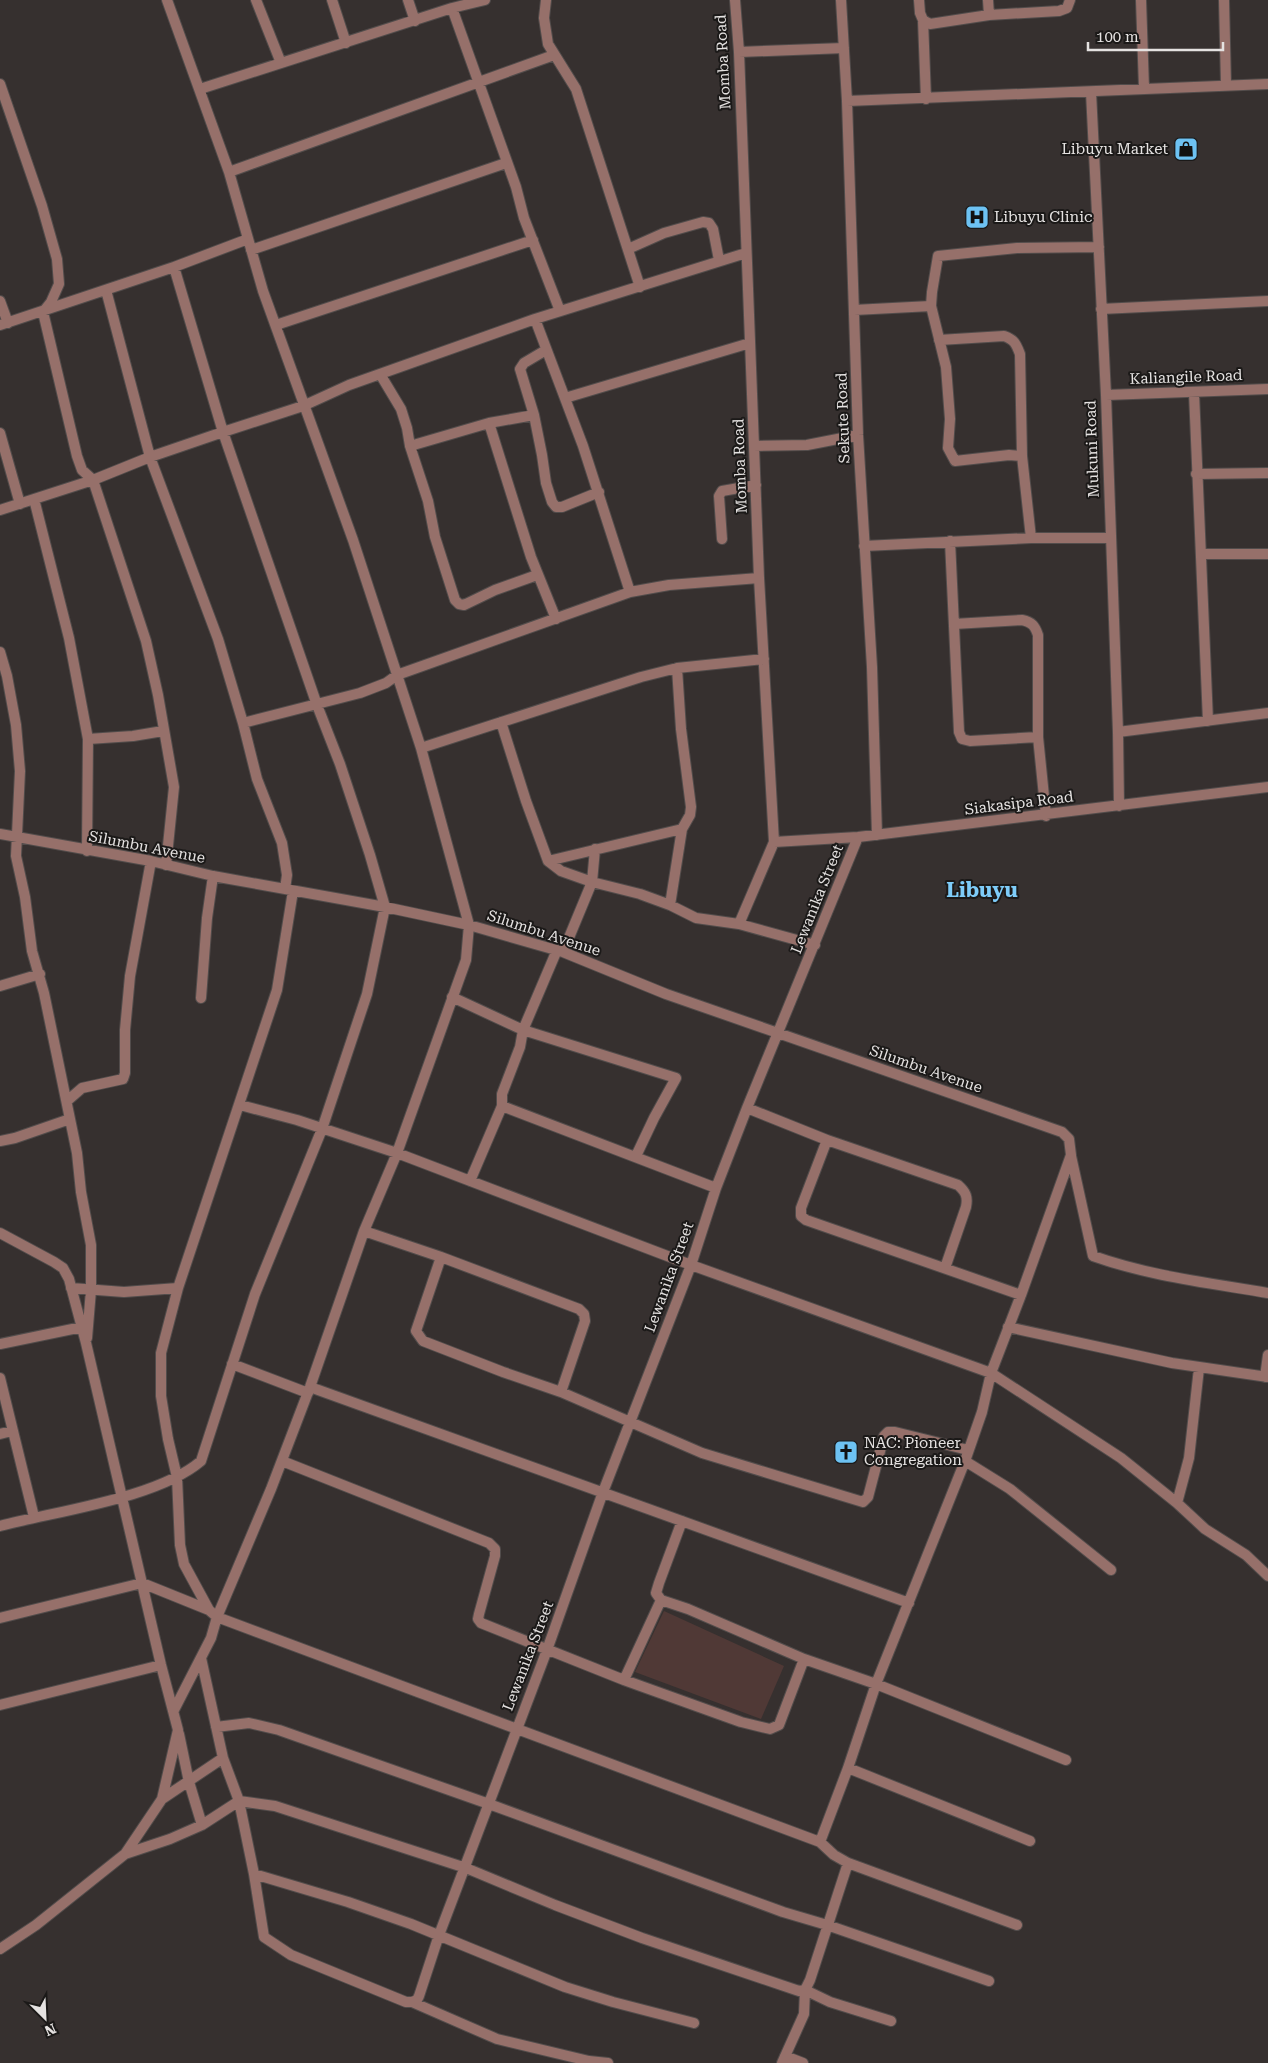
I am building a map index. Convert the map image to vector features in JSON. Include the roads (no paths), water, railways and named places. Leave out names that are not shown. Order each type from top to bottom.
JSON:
[{"type":"street","points":[[167,0],[229,172],[264,291],[303,406],[352,540],[421,748],[469,925],[466,960],[397,1153],[364,1231],[309,1390],[282,1461],[213,1614],[211,1638],[174,1710]]},
{"type":"street","points":[[256,0],[281,63]]},
{"type":"street","points":[[332,0],[346,43]]},
{"type":"street","points":[[408,0],[415,20]]},
{"type":"street","points":[[200,89],[452,8],[485,0]]},
{"type":"street","points":[[546,0],[545,32],[548,44],[576,89],[640,287]]},
{"type":"street","name":"Momba Road","points":[[735,0],[739,52],[759,578],[774,842],[739,924]]},
{"type":"street","name":"Sekute Road","points":[[841,0],[847,101],[858,435],[872,667],[877,835]]},
{"type":"street","points":[[919,0],[920,13],[923,20],[926,99]]},
{"type":"street","points":[[988,0],[988,15]]},
{"type":"street","points":[[923,20],[930,24],[988,15],[1059,11],[1067,8],[1070,0]]},
{"type":"street","points":[[1141,0],[1144,88]]},
{"type":"street","points":[[1224,0],[1226,85]]},
{"type":"street","points":[[452,8],[533,240],[560,311]]},
{"type":"street","points":[[739,52],[844,48]]},
{"type":"street","points":[[229,172],[554,55]]},
{"type":"street","points":[[0,84],[42,206],[57,259],[59,284],[43,312],[77,456],[82,470],[93,480],[146,641],[158,695],[174,787],[166,865]]},
{"type":"street","points":[[847,101],[1268,84]]},
{"type":"street","name":"Mukuni Road","points":[[1091,92],[1106,395],[1119,806]]},
{"type":"street","points":[[251,250],[506,163]]},
{"type":"street","points":[[628,249],[664,233],[703,222],[709,223],[714,229],[719,260]]},
{"type":"street","points":[[0,301],[4,324],[174,267],[248,239]]},
{"type":"street","points":[[276,325],[533,240]]},
{"type":"street","points":[[1022,456],[1009,455],[954,462],[948,448],[950,396],[946,367],[931,306],[938,256],[1017,248],[1099,247]]},
{"type":"street","points":[[0,510],[93,480],[150,457],[303,406],[349,385],[535,319],[746,253]]},
{"type":"street","points":[[0,1526],[122,1497],[177,1477],[201,1460],[273,1246],[322,1128],[367,994],[384,907],[370,855],[340,764],[317,705],[223,432],[174,267]]},
{"type":"street","points":[[106,290],[150,457],[218,639],[243,723],[257,780],[282,843],[289,890],[277,990],[178,1288],[160,1353],[160,1375],[168,1439],[177,1477],[180,1546],[184,1564],[213,1614]]},
{"type":"street","points":[[1102,309],[1268,301]]},
{"type":"street","points":[[854,310],[931,306]]},
{"type":"street","points":[[535,319],[599,492],[630,592]]},
{"type":"street","points":[[939,340],[1004,336],[1014,340],[1020,354],[1022,456],[1031,538]]},
{"type":"street","points":[[565,398],[750,343]]},
{"type":"street","points":[[546,350],[524,364],[520,369],[534,415],[546,483],[552,502],[556,507],[562,507],[599,492]]},
{"type":"street","points":[[380,374],[401,409],[410,446],[424,488],[435,537],[455,600],[459,604],[464,604],[495,590],[538,575]]},
{"type":"street","name":"Kaliangile Road","points":[[1106,395],[1268,389]]},
{"type":"street","points":[[1194,393],[1208,721]]},
{"type":"street","points":[[410,446],[488,423],[534,415]]},
{"type":"street","points":[[488,423],[538,575],[556,619]]},
{"type":"street","points":[[0,432],[20,504]]},
{"type":"street","points":[[754,446],[807,445],[858,435]]},
{"type":"street","points":[[1196,474],[1268,473]]},
{"type":"street","points":[[722,539],[719,496],[722,491],[756,485]]},
{"type":"street","points":[[34,499],[69,638],[88,739],[87,850]]},
{"type":"street","points":[[864,546],[1031,538],[1110,538]]},
{"type":"street","points":[[950,541],[959,732],[962,738],[970,741],[1038,737]]},
{"type":"street","points":[[1202,554],[1268,554]]},
{"type":"street","points":[[243,723],[360,693],[386,683],[397,675],[630,592],[669,586],[759,578]]},
{"type":"street","points":[[954,624],[1022,620],[1029,621],[1035,626],[1038,635],[1038,737],[1046,816]]},
{"type":"street","points":[[0,652],[7,676],[16,725],[20,770],[16,856],[25,897],[32,951],[40,974],[67,1101],[77,1153],[80,1192],[91,1245],[91,1290],[84,1326]]},
{"type":"street","points":[[421,748],[641,676],[676,668],[764,659]]},
{"type":"street","points":[[670,905],[682,829],[690,815],[691,807],[681,729],[676,668]]},
{"type":"street","points":[[1118,732],[1268,713]]},
{"type":"street","points":[[501,722],[548,861],[560,871],[592,882],[640,894],[670,905],[696,918],[739,924],[815,944]]},
{"type":"street","points":[[88,739],[133,736],[163,731]]},
{"type":"street","name":"Siakasipa Road","points":[[774,842],[877,835],[1268,788]]},
{"type":"street","points":[[548,861],[682,829]]},
{"type":"street","name":"Silumbu Avenue","points":[[0,834],[384,907],[469,925],[560,951],[666,994],[1062,1132],[1069,1139],[1070,1155]]},
{"type":"street","name":"Lewanika Street","points":[[412,2002],[417,2000],[419,1996],[547,1650],[603,1492],[691,1265],[716,1188],[858,837]]},
{"type":"street","points":[[470,1181],[502,1106],[502,1094],[520,1047],[523,1030],[592,882],[595,850]]},
{"type":"street","points":[[67,1101],[82,1088],[123,1079],[130,976],[151,862]]},
{"type":"street","points":[[201,998],[207,918],[213,876]]},
{"type":"street","points":[[0,986],[40,974]]},
{"type":"street","points":[[452,997],[523,1030],[676,1078],[636,1156]]},
{"type":"street","points":[[240,1105],[322,1128],[397,1153],[691,1265],[991,1373],[1121,1458],[1206,1529],[1246,1555],[1268,1576]]},
{"type":"street","points":[[502,1106],[716,1188]]},
{"type":"street","points":[[747,1108],[827,1140],[958,1185],[965,1191],[966,1207],[945,1268]]},
{"type":"street","points":[[0,1141],[15,1138],[70,1119]]},
{"type":"street","points":[[827,1140],[801,1208],[801,1216],[806,1220],[1021,1296]]},
{"type":"street","points":[[1070,1155],[1093,1256],[1110,1262],[1211,1284],[1268,1293]]},
{"type":"street","points":[[820,1842],[848,1768],[876,1684],[982,1412],[991,1373],[1021,1296],[1070,1155]]},
{"type":"street","points":[[364,1231],[441,1257],[579,1309],[584,1314],[585,1321],[561,1392]]},
{"type":"street","points":[[0,1233],[63,1268],[84,1326],[86,1342],[161,1666],[174,1710],[189,1782],[202,1825]]},
{"type":"street","points":[[441,1257],[416,1331],[423,1341],[494,1369],[561,1392],[702,1453],[862,1502],[868,1497],[884,1436],[888,1432],[895,1432],[968,1450]]},
{"type":"street","points":[[71,1288],[130,1292],[178,1288]]},
{"type":"street","points":[[0,1344],[84,1326]]},
{"type":"street","points":[[1008,1327],[1199,1368],[1266,1377],[1268,1355]]},
{"type":"street","points":[[232,1364],[603,1492],[909,1603]]},
{"type":"street","points":[[1177,1503],[1189,1458],[1199,1368]]},
{"type":"street","points":[[0,1378],[34,1517]]},
{"type":"street","points":[[0,1434],[12,1431]]},
{"type":"street","points":[[282,1461],[489,1543],[495,1549],[495,1556],[478,1619],[481,1623],[624,1680],[741,1722],[770,1729],[779,1724],[782,1718],[804,1659]]},
{"type":"street","points":[[964,1461],[1010,1489],[1111,1570]]},
{"type":"street","points":[[682,1521],[656,1592],[661,1600],[688,1609],[804,1659],[876,1684],[1066,1760]]},
{"type":"street","points":[[0,1618],[142,1583],[213,1614],[516,1730],[820,1842],[834,1855],[848,1863],[1017,1925]]},
{"type":"street","points":[[624,1680],[661,1600]]},
{"type":"street","points":[[201,1658],[223,1758],[239,1801],[254,1874],[264,1937],[291,1956],[412,2002],[497,2039],[589,2061],[608,2063]]},
{"type":"street","points":[[0,1705],[161,1666]]},
{"type":"street","points":[[216,1727],[249,1723],[263,1726],[489,1804],[783,1912],[827,1925],[989,1981]]},
{"type":"street","points":[[0,1949],[36,1925],[125,1854],[162,1799],[178,1730]]},
{"type":"street","points":[[162,1799],[223,1758]]},
{"type":"street","points":[[848,1768],[1030,1841]]},
{"type":"street","points":[[125,1854],[170,1840],[202,1825],[239,1801],[275,1806],[466,1868],[555,1905],[660,1945],[798,1991],[805,1990],[830,2002],[891,2021]]},
{"type":"street","points":[[803,2063],[783,2059],[804,2014],[805,1990],[848,1863]]},
{"type":"street","points":[[254,1874],[348,1902],[440,1935],[565,1987],[694,2023]]},
{"type":"place","name":"Libuyu Market","points":[[1186,149]]},
{"type":"place","name":"Libuyu Clinic","points":[[977,217]]},
{"type":"place","name":"NAC: Pioneer Congregation","points":[[846,1452]]},
{"type":"district","name":"Libuyu","points":[[982,890]]}]
